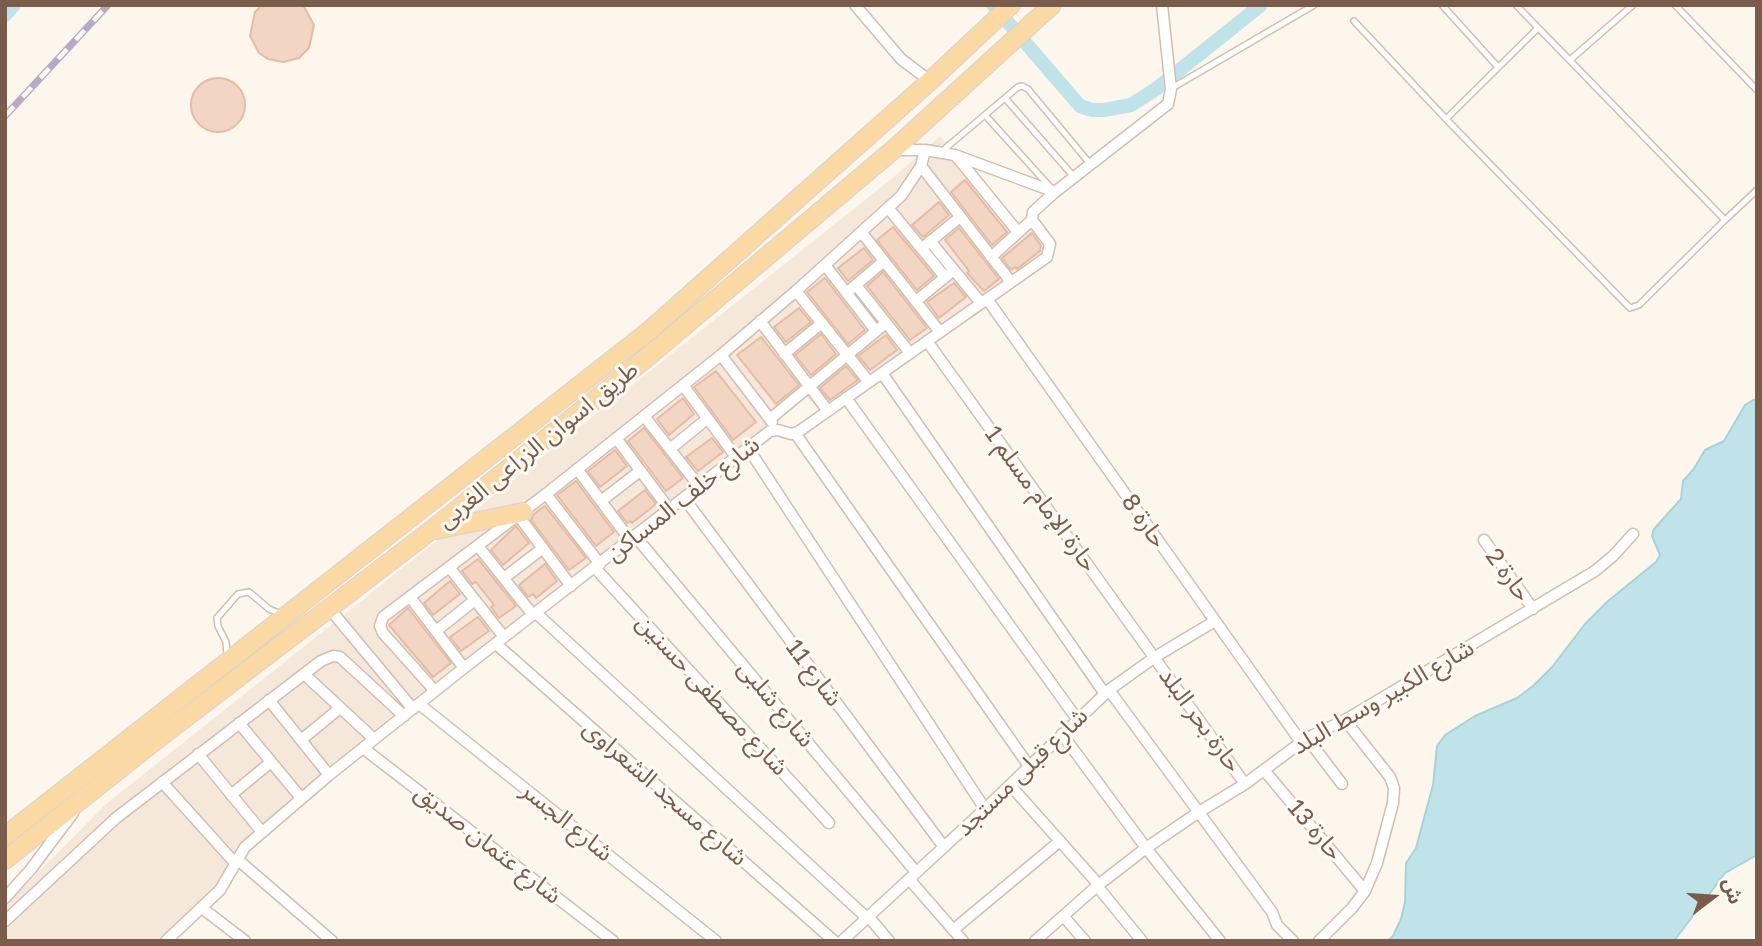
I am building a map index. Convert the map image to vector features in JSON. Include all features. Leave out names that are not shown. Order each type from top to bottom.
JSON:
[{"type":"main road","name":"طريق اسوان الزراعى الغربى","points":[[5,836],[641,338],[930,81],[1011,5]]},
{"type":"main road","name":"طريق اسوان الزراعى الغربى","points":[[5,860],[155,741],[429,532],[638,365],[893,150],[1052,5]]},
{"type":"main road","points":[[429,532],[520,514]]},
{"type":"main road","points":[[351,564],[365,581]]},
{"type":"main road","points":[[143,726],[155,741]]},
{"type":"street","points":[[855,5],[901,59],[930,81]]},
{"type":"street","points":[[991,257],[1032,220],[1033,212],[1055,192],[1168,104],[1171,86],[1162,5]]},
{"type":"street","points":[[893,150],[925,150],[955,155],[1055,192]]},
{"type":"street","points":[[435,691],[383,633],[380,626],[383,617],[546,494],[721,355],[796,291],[901,196],[921,166],[925,150]]},
{"type":"street","points":[[955,155],[1018,232]]},
{"type":"street","points":[[921,166],[1011,282]]},
{"type":"street","name":"حارة 8","points":[[889,209],[926,244],[949,273],[984,301],[1214,621],[1304,740],[1342,784]]},
{"type":"street","points":[[926,244],[960,217]]},
{"type":"street","name":"شارع خلف المساكن","points":[[166,941],[220,890],[245,847],[374,738],[770,431],[794,433],[1049,253],[1048,240],[1032,220]]},
{"type":"street","points":[[862,233],[940,332]]},
{"type":"street","points":[[846,293],[884,261]]},
{"type":"street","points":[[825,265],[876,331]]},
{"type":"street","points":[[916,302],[949,273]]},
{"type":"street","points":[[856,285],[910,353]]},
{"type":"street","points":[[796,291],[869,382]]},
{"type":"street","points":[[760,321],[828,411]]},
{"type":"street","points":[[784,354],[822,323]]},
{"type":"street","points":[[770,419],[886,323]]},
{"type":"street","name":"حارة الإمام مسلم 1","points":[[927,341],[1155,657]]},
{"type":"street","points":[[721,355],[778,430]]},
{"type":"street","points":[[882,373],[1107,692],[1199,812],[1272,912],[1278,925],[1293,941]]},
{"type":"street","points":[[683,385],[736,457]]},
{"type":"street","points":[[846,398],[1077,719]]},
{"type":"street","points":[[644,416],[699,486]]},
{"type":"street","points":[[670,449],[708,419]]},
{"type":"street","points":[[794,433],[1029,766]]},
{"type":"street","points":[[616,438],[669,509]]},
{"type":"street","points":[[748,448],[985,808]]},
{"type":"street","name":"شارع شلبى","points":[[577,469],[913,876],[963,941]]},
{"type":"street","points":[[601,501],[640,471]]},
{"type":"street","name":"شارع مصطفى حسنين","points":[[546,494],[597,566],[829,823]]},
{"type":"street","name":"شارع 11","points":[[684,498],[944,847]]},
{"type":"street","points":[[520,514],[570,586]]},
{"type":"street","name":"شارع الكبير وسط البلد","points":[[1035,941],[1146,848],[1245,784],[1304,740],[1345,720],[1595,571],[1633,534]]},
{"type":"street","name":"حارة 2","points":[[1484,540],[1533,609]]},
{"type":"street","points":[[478,546],[535,614],[867,917],[889,941]]},
{"type":"street","points":[[504,578],[543,548]]},
{"type":"street","name":"شارع مسجد الشعراوى","points":[[449,567],[475,600],[500,641],[834,941]]},
{"type":"street","points":[[410,597],[464,668]]},
{"type":"street","points":[[436,631],[475,600]]},
{"type":"street","points":[[328,608],[412,709]]},
{"type":"street","name":"شارع قبلى مستجد","points":[[842,941],[1107,692],[1155,657],[1214,621]]},
{"type":"street","points":[[5,921],[116,818],[328,657],[340,657],[412,709]]},
{"type":"street","name":"حارة بحر البلد","points":[[1155,657],[1245,784]]},
{"type":"street","points":[[304,674],[374,738]]},
{"type":"street","points":[[269,700],[328,775]]},
{"type":"street","points":[[301,740],[340,708]]},
{"type":"street","name":"شارع الجسر","points":[[412,709],[716,941]]},
{"type":"street","points":[[1319,941],[1365,891],[1377,863],[1393,803],[1394,788],[1390,777],[1345,720]]},
{"type":"street","points":[[239,723],[301,798]]},
{"type":"street","points":[[1062,734],[1146,848],[1220,941]]},
{"type":"street","name":"شارع عثمان صديق","points":[[363,748],[613,941]]},
{"type":"street","points":[[198,754],[262,832]]},
{"type":"street","points":[[232,795],[271,762]]},
{"type":"street","name":"حارة 13","points":[[1264,770],[1365,891]]},
{"type":"street","points":[[162,782],[236,861],[332,941]]},
{"type":"street","points":[[1010,785],[1142,941]]},
{"type":"street","points":[[5,898],[31,869],[82,800]]},
{"type":"street","points":[[953,930],[1060,841]]},
{"type":"street","points":[[202,908],[245,941]]},
{"type":"street","points":[[1064,917],[1085,941]]},
{"type":"lane","points":[[1171,86],[1314,5]]},
{"type":"lane","points":[[1442,5],[1498,66]]},
{"type":"lane","points":[[1516,5],[1725,220]]},
{"type":"lane","points":[[1570,60],[1633,5]]},
{"type":"lane","points":[[1675,5],[1757,90]]},
{"type":"lane","points":[[1354,21],[1630,308],[1639,305],[1757,190]]},
{"type":"lane","points":[[1446,119],[1538,28]]},
{"type":"lane","points":[[942,152],[1018,87],[1028,89],[1091,165]]},
{"type":"lane","points":[[1005,98],[1074,177]]},
{"type":"lane","points":[[985,115],[1055,192]]},
{"type":"lane","points":[[226,662],[226,642],[217,618],[238,594],[249,592],[270,609],[288,615]]},
{"type":"shaded area","points":[[940,136],[1019,225],[1025,219],[1046,244],[1042,255],[820,411],[806,396],[262,824],[235,851],[220,884],[162,941],[5,941],[5,906],[105,805],[895,176]]},
{"type":"water","points":[[1757,400],[1757,855],[1725,873],[1674,941],[1387,941],[1393,936],[1401,919],[1405,902],[1406,863],[1416,848],[1433,785],[1437,746],[1445,735],[1475,716],[1517,698],[1533,686],[1552,667],[1585,624],[1608,601],[1656,562],[1660,555],[1652,536],[1654,529],[1681,499],[1683,481],[1705,450],[1724,441],[1745,405]]},
{"type":"building","points":[[262,5],[303,5],[314,25],[309,48],[299,58],[283,62],[268,59],[259,53],[250,36],[255,12]]},
{"type":"building","points":[[223,78],[233,82],[241,90],[245,105],[241,120],[233,128],[213,132],[203,128],[195,120],[191,100],[195,90],[203,82]]},
{"type":"building","points":[[965,180],[1007,232],[992,245],[951,192]]},
{"type":"building","points":[[939,202],[949,215],[923,237],[912,225]]},
{"type":"building","points":[[893,227],[934,276],[917,290],[877,240]]},
{"type":"building","points":[[959,228],[999,279],[984,291],[967,273],[969,271],[945,240]]},
{"type":"building","points":[[1032,233],[1041,246],[1040,251],[1017,269],[1015,267],[1011,270],[1002,258]]},
{"type":"building","points":[[864,248],[873,260],[848,281],[838,268]]},
{"type":"building","points":[[883,272],[927,328],[910,340],[867,286]]},
{"type":"building","points":[[825,278],[865,330],[848,344],[807,292]]},
{"type":"building","points":[[954,283],[966,297],[939,318],[927,302]]},
{"type":"building","points":[[799,308],[811,322],[786,342],[774,327]]},
{"type":"building","points":[[821,334],[836,354],[811,375],[795,355]]},
{"type":"building","points":[[886,335],[897,350],[870,370],[858,356]]},
{"type":"building","points":[[761,337],[799,385],[776,404],[737,355]]},
{"type":"building","points":[[846,366],[858,380],[830,400],[820,388]]},
{"type":"building","points":[[716,371],[756,422],[733,440],[694,387]]},
{"type":"building","points":[[683,398],[694,414],[669,435],[657,419]]},
{"type":"building","points":[[644,428],[683,478],[666,491],[628,441]]},
{"type":"building","points":[[712,438],[723,452],[698,471],[686,457]]},
{"type":"building","points":[[615,450],[627,466],[600,487],[588,471]]},
{"type":"building","points":[[576,481],[614,532],[596,546],[557,495]]},
{"type":"building","points":[[645,490],[656,504],[632,523],[627,523],[618,511]]},
{"type":"building","points":[[545,506],[586,558],[569,570],[531,520],[534,514]]},
{"type":"building","points":[[516,526],[529,543],[503,565],[491,550]]},
{"type":"building","points":[[478,559],[516,606],[499,618],[491,607],[494,605],[476,582],[472,584],[462,571]]},
{"type":"building","points":[[545,564],[557,581],[536,598],[533,594],[528,597],[519,585]]},
{"type":"building","points":[[450,581],[460,594],[433,615],[424,603]]},
{"type":"building","points":[[408,608],[451,663],[433,677],[389,625]]},
{"type":"building","points":[[478,617],[489,631],[461,651],[450,637]]},
{"type":"waterway","points":[[5,15],[14,5]]},
{"type":"waterway","points":[[993,5],[1080,106],[1092,110],[1131,105],[1156,89],[1261,5]]},
{"type":"railway","points":[[5,116],[108,5]]}]
